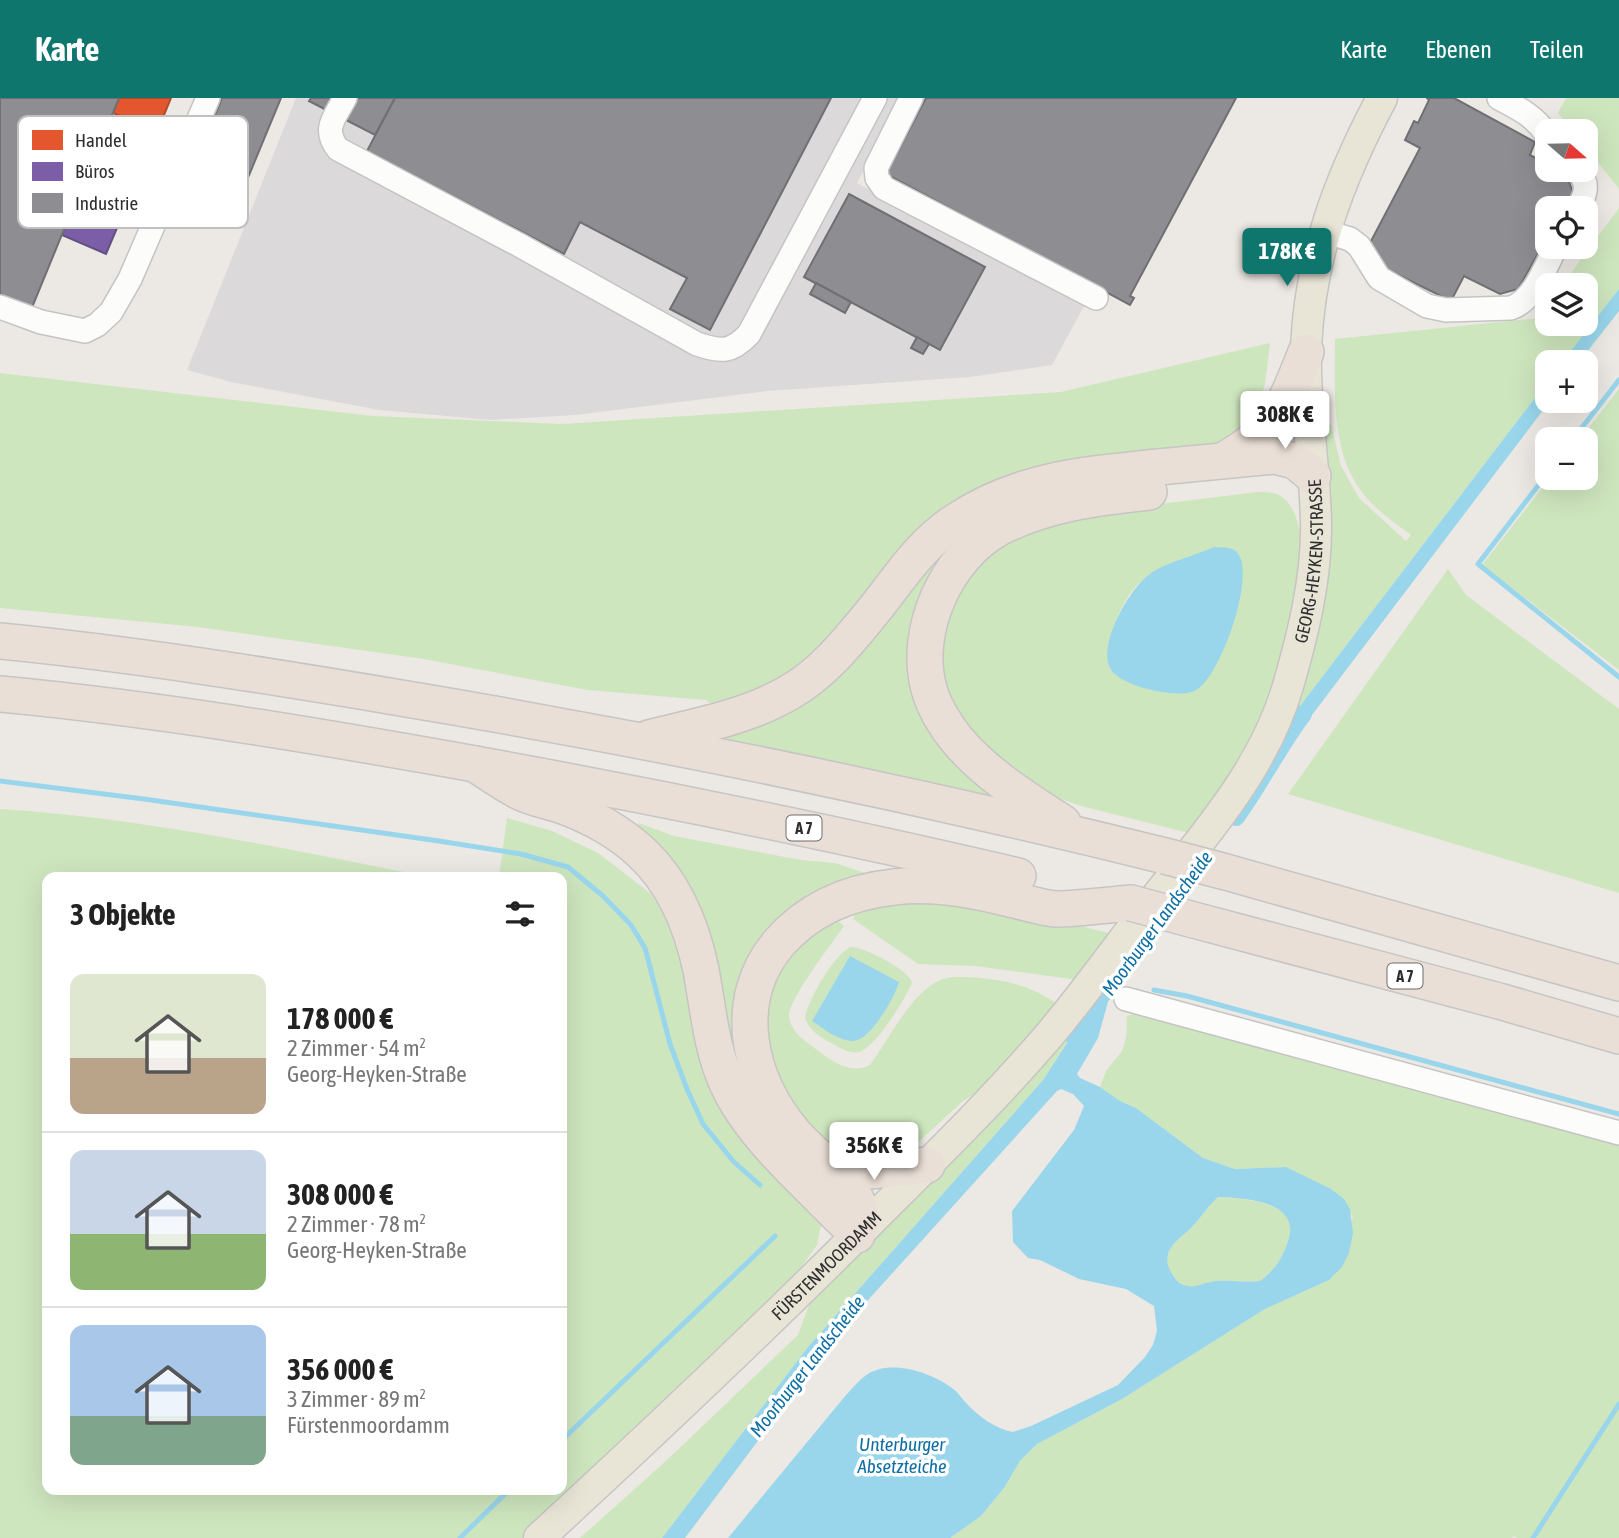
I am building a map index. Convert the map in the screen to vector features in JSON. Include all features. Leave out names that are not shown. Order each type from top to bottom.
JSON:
[{"type":"highway","points":[[1224,460],[1250,446],[1277,417],[1306,352]]},
{"type":"highway","points":[[641,740],[725,719],[791,692],[824,667],[851,638],[909,562],[935,536],[958,519],[999,497],[1067,477],[1224,460],[1283,457],[1295,461],[1313,476]]},
{"type":"highway","points":[[1085,837],[1010,789],[957,740],[941,715],[929,689],[926,656],[929,627],[936,603],[950,575],[971,550],[998,529],[1058,507],[1107,496],[1313,476]]},
{"type":"highway","points":[[0,641],[251,673],[641,740],[1165,856],[1619,983]]},
{"type":"highway","name":"A 7","points":[[0,694],[209,720],[355,742],[587,784],[858,839],[1131,903],[1499,1001],[1619,1036]]},
{"type":"highway","points":[[475,764],[521,792],[564,807],[602,825],[628,841],[652,863],[675,896],[686,920],[701,969],[717,1056],[738,1106],[761,1136],[857,1235]]},
{"type":"highway","points":[[857,1235],[861,1216],[857,1200],[795,1134],[771,1101],[757,1071],[750,1035],[751,1003],[759,973],[774,949],[793,927],[816,911],[837,900],[881,888],[904,886],[963,889],[1055,909],[1131,903]]},
{"type":"highway","points":[[824,1164],[870,1171],[927,1166]]},
{"type":"main road","name":"GEORG-HEYKEN-STRASSE","points":[[1223,810],[1259,755],[1287,690],[1312,579],[1316,529],[1307,421],[1306,352],[1310,300],[1324,231],[1345,172],[1381,98]]},
{"type":"main road","name":"FÜRSTENMOORDAMM","points":[[539,1538],[693,1397],[927,1166],[1004,1086],[1055,1029],[1223,810]]},
{"type":"lane","points":[[200,116],[208,98]]},
{"type":"lane","points":[[345,98],[329,132],[331,141],[338,149],[697,344],[713,350],[728,350],[739,345],[750,334],[875,98]]},
{"type":"lane","points":[[911,98],[876,168],[877,178],[884,188],[1096,298]]},
{"type":"lane","points":[[1499,98],[1535,119]]},
{"type":"lane","points":[[0,307],[41,322],[85,331],[97,325],[111,312],[130,279],[152,228]]},
{"type":"lane","points":[[1324,231],[1350,239],[1359,246],[1379,278],[1427,306],[1446,310],[1511,308],[1520,304],[1528,297],[1549,259]]},
{"type":"lane","points":[[1126,999],[1619,1133]]},
{"type":"shaded area","points":[[296,98],[902,98],[857,183],[1084,306],[1052,365],[970,377],[767,391],[575,415],[491,420],[379,410],[231,382],[187,370],[244,228],[248,228],[248,218]]},
{"type":"green space","points":[[1566,98],[1619,98],[1619,189],[1598,162],[1598,119],[1563,119],[1558,113]]},
{"type":"green space","points":[[1619,208],[1619,289],[1598,316],[1598,273],[1571,273],[1581,259],[1598,259],[1598,236]]},
{"type":"green space","points":[[1535,318],[1535,336],[1582,336],[1571,350],[1535,350],[1535,398],[1284,727],[1329,556],[1331,505],[1325,426],[1331,424],[1341,466],[1359,498],[1406,541],[1411,535],[1367,498],[1344,458],[1336,419],[1335,339]]},
{"type":"green space","points":[[1270,343],[1265,384],[1252,422],[1213,449],[1023,478],[831,653],[720,710],[706,700],[587,690],[424,659],[198,627],[0,608],[0,373],[372,416],[562,424],[1061,392]]},
{"type":"green space","points":[[1619,389],[1619,670],[1482,565],[1541,490],[1598,490],[1598,427],[1589,427]]},
{"type":"green space","points":[[1251,466],[1252,472],[1088,492],[1046,501],[996,525],[974,541],[955,560],[939,582],[927,605],[920,632],[917,660],[919,683],[925,704],[945,741],[975,772],[1011,798],[1009,803],[698,735],[698,730],[753,720],[777,711],[820,686],[858,650],[910,584],[947,543],[996,511],[1035,496],[1077,487]]},
{"type":"green space","points":[[1261,492],[1283,498],[1296,516],[1301,544],[1299,578],[1293,615],[1273,688],[1253,744],[1193,834],[1085,807],[1042,793],[1001,769],[946,702],[939,639],[950,604],[969,574],[998,549],[1033,529],[1094,512]],"holes":[[[1214,548],[1119,678],[1109,666],[1109,646],[1116,620],[1134,588],[1149,577]]]},
{"type":"green space","points":[[1448,569],[1466,595],[1619,709],[1619,893],[1288,794]]},
{"type":"green space","points":[[0,809],[162,827],[402,872],[42,872],[42,1495],[567,1495],[567,872],[500,872],[507,818],[552,831],[598,853],[650,893],[668,919],[700,1022],[822,1220],[817,1245],[797,1273],[527,1538],[0,1538]]},
{"type":"green space","points":[[639,823],[674,836],[801,860],[835,863],[868,874],[844,881],[761,954],[767,1131],[637,830]]},
{"type":"green space","points":[[877,902],[993,905],[1117,935],[1078,980],[975,966],[918,964],[853,919],[856,911]]},
{"type":"green space","points":[[834,918],[844,926],[795,998],[789,1017],[800,1037],[842,1066],[861,1068],[870,1065],[916,999],[927,988],[952,977],[1009,982],[1034,991],[1059,1005],[980,1090],[962,1102],[902,1154],[838,1155],[772,1084],[761,1008],[789,952]]},
{"type":"green space","points":[[851,947],[885,960],[903,971],[912,982],[897,1011],[881,1033],[866,1049],[859,1052],[842,1049],[820,1037],[805,1018],[823,978],[837,958]]},
{"type":"green space","points":[[1141,1012],[1471,1101],[1619,1145],[1619,1538],[950,1538],[981,1516],[1004,1488],[1020,1461],[1037,1444],[1122,1399],[1265,1309],[1329,1280],[1353,1218],[1344,1199],[1286,1167],[1235,1169],[1203,1158],[1136,1108],[1100,1087],[1106,1071],[1122,1051],[1126,1038],[1127,1016]]},
{"type":"green space","points":[[1064,1034],[1067,1043],[1043,1080],[808,1347],[662,1538],[580,1538],[667,1460],[798,1335],[811,1300],[978,1136]]},
{"type":"green space","points":[[1218,1197],[1260,1202],[1281,1211],[1291,1225],[1285,1248],[1277,1264],[1260,1281],[1217,1281],[1198,1286],[1182,1284],[1170,1270],[1170,1250]]},
{"type":"water","points":[[1619,289],[1619,311],[1588,350],[1571,350],[1582,336],[1598,336],[1598,316]]},
{"type":"water","points":[[1535,398],[1535,413],[1541,413],[1296,736],[1284,727]]},
{"type":"water","points":[[1214,547],[1237,552],[1242,568],[1242,585],[1233,626],[1207,680],[1195,691],[1176,693],[1138,686],[1114,673],[1107,657],[1108,645],[1118,617],[1134,591],[1156,570]]},
{"type":"water","points":[[850,956],[899,982],[887,1008],[873,1027],[859,1040],[852,1041],[836,1036],[812,1021]]},
{"type":"water","name":"Unterburger Absetzteiche","points":[[1111,972],[1122,980],[1109,998],[1098,1038],[1077,1074],[1080,1078],[1136,1108],[1203,1158],[1235,1169],[1286,1167],[1331,1189],[1344,1199],[1350,1209],[1353,1233],[1349,1253],[1342,1267],[1329,1280],[1265,1309],[1122,1399],[1037,1444],[1020,1461],[1004,1488],[981,1516],[950,1538],[728,1538],[846,1395],[862,1378],[875,1371],[897,1368],[921,1372],[954,1390],[971,1409],[988,1421],[1013,1432],[1118,1385],[1145,1357],[1153,1345],[1157,1331],[1154,1306],[1126,1289],[1079,1279],[1040,1260],[1028,1258],[1013,1242],[1012,1211],[1074,1130],[1084,1106],[1073,1094],[1061,1089],[841,1330],[685,1538],[662,1538],[808,1347],[1043,1080],[1067,1043],[1064,1034]],"holes":[[[1218,1197],[1268,1204],[1287,1217],[1290,1228],[1288,1241],[1280,1259],[1260,1281],[1217,1281],[1191,1286],[1182,1284],[1170,1270],[1170,1250]]]},
{"type":"building: Handel","points":[[119,98],[171,98],[164,116],[120,116],[113,113]]},
{"type":"building: Büros","points":[[65,228],[117,228],[106,254],[62,235]]},
{"type":"building: Industrie","points":[[0,98],[119,98],[112,116],[18,116],[18,228],[65,228],[31,310],[0,298]]},
{"type":"building: Industrie","points":[[222,98],[281,98],[248,178],[248,116],[215,116]]},
{"type":"building: Industrie","points":[[311,98],[395,98],[375,135],[309,101]]},
{"type":"building: Industrie","points":[[395,98],[831,98],[710,330],[670,309],[687,278],[580,222],[564,254],[367,151]]},
{"type":"building: Industrie","points":[[926,98],[1236,98],[1130,296],[1134,298],[1130,305],[886,174]]},
{"type":"building: Industrie","points":[[1427,98],[1454,98],[1535,142],[1530,155],[1535,158],[1535,182],[1569,182],[1573,193],[1571,196],[1535,196],[1535,259],[1518,289],[1500,294],[1464,276],[1451,301],[1378,265],[1370,243],[1420,148],[1405,140],[1414,121],[1418,123],[1429,100]]},
{"type":"building: Industrie","points":[[849,194],[985,267],[940,350],[804,277]]},
{"type":"building: Industrie","points":[[816,283],[851,302],[845,313],[810,294]]},
{"type":"building: Industrie","points":[[917,337],[929,344],[923,354],[911,348]]},
{"type":"waterway","points":[[1582,427],[1619,380]]},
{"type":"waterway","points":[[1535,490],[1478,564],[1619,677]]},
{"type":"waterway","name":"Moorburger Landscheide","points":[[1236,817],[1303,714]]},
{"type":"waterway","points":[[0,781],[439,841],[521,854],[568,867],[603,896],[631,925],[645,948],[670,1044],[703,1124],[734,1162],[760,1185]]},
{"type":"waterway","name":"Moorburger Landscheide","points":[[1104,993],[1203,862]]},
{"type":"waterway","points":[[1154,990],[1187,996],[1619,1114]]},
{"type":"waterway","points":[[567,1435],[775,1236]]},
{"type":"waterway","points":[[1533,1538],[1619,1404]]},
{"type":"waterway","points":[[460,1538],[504,1495]]}]
